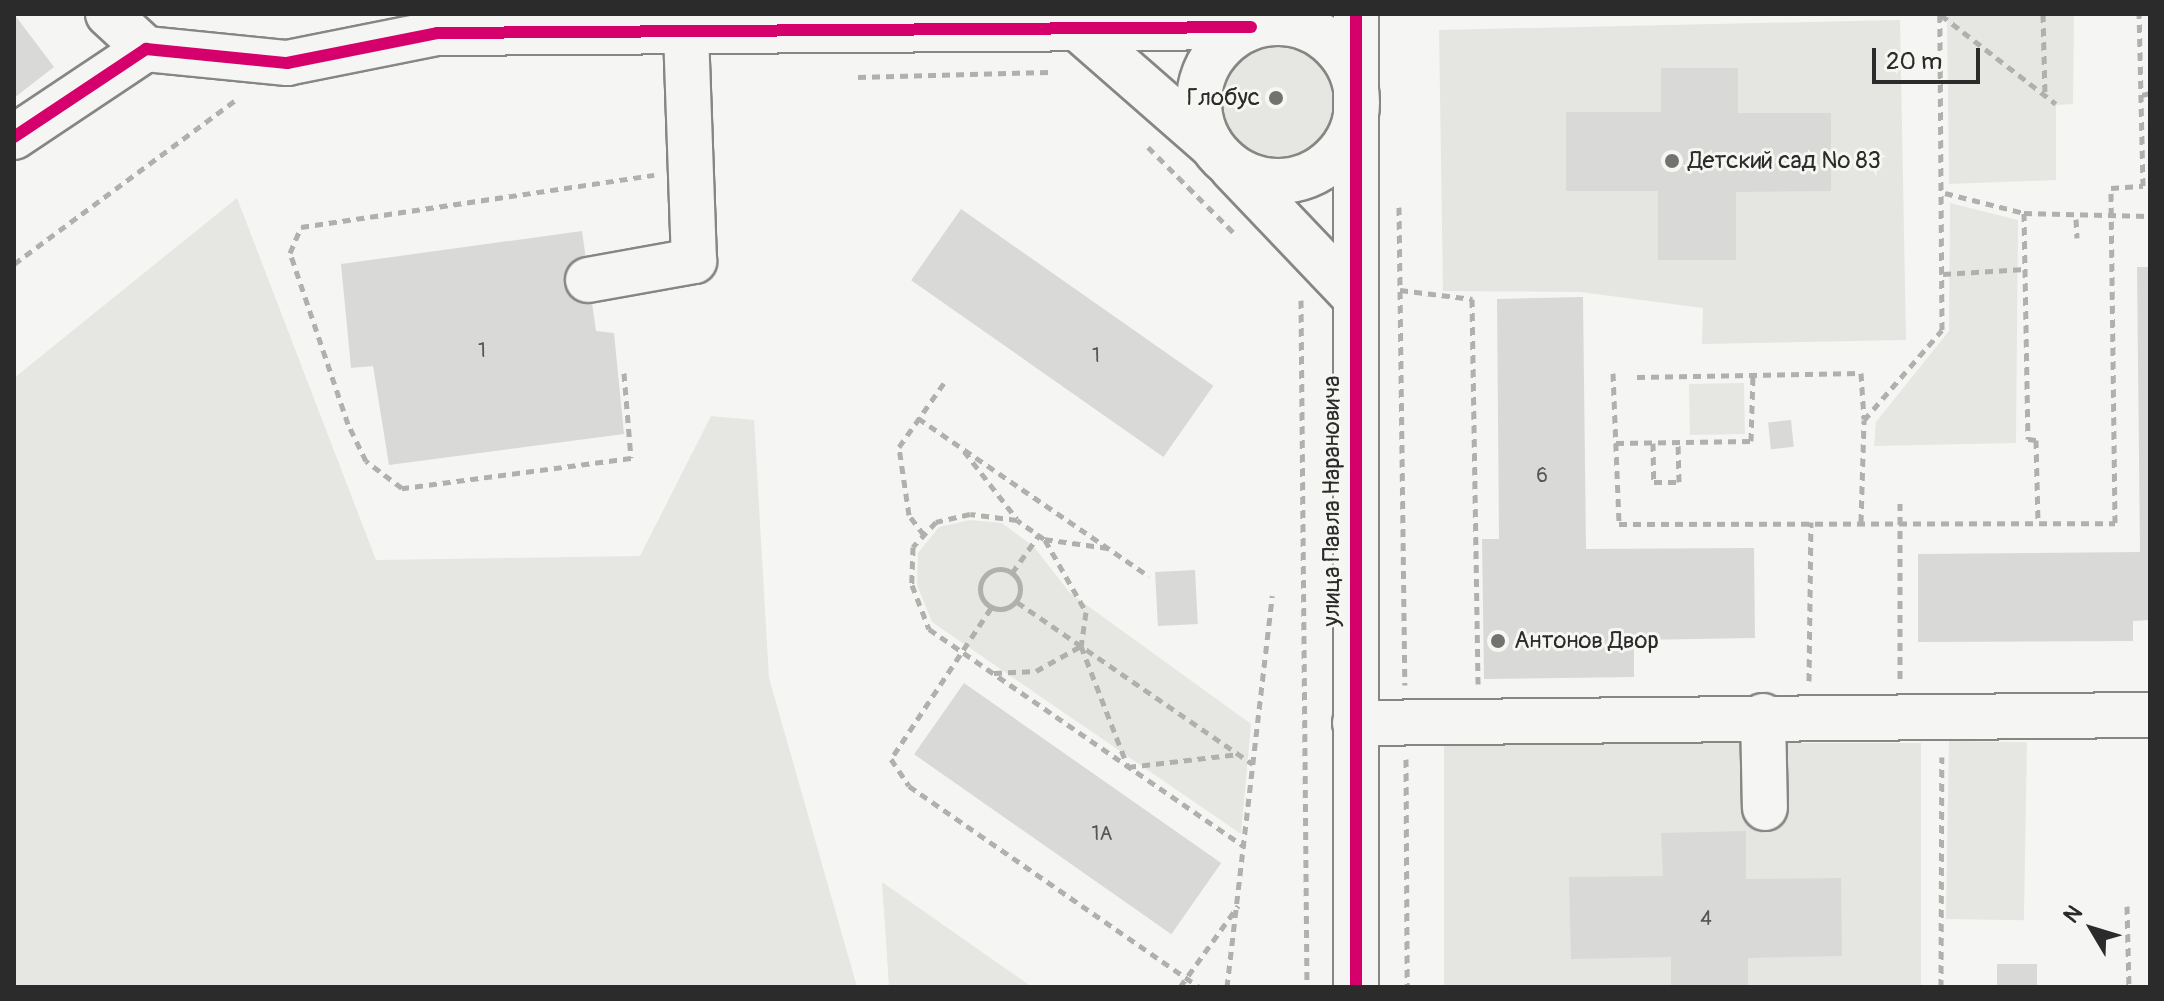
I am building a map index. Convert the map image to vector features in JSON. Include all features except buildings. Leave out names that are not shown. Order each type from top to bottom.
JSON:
[{"type":"street","points":[[108,14],[146,49],[287,63],[437,33],[1083,33],[1356,23]]},
{"type":"street","points":[[1251,27],[1222,46],[1203,76],[1199,111],[1220,155],[1269,181],[1315,172],[1346,143],[1357,100],[1342,57],[1300,23]]},
{"type":"street","name":"улица Павла Нарановича","points":[[1356,23],[1353,295],[1356,987]]},
{"type":"street","points":[[588,280],[694,261],[686,171],[686,32]]},
{"type":"street","points":[[1083,33],[1220,155],[1353,295]]},
{"type":"street","points":[[14,137],[146,49]]},
{"type":"street","points":[[1355,723],[1763,716],[2150,715]]},
{"type":"street","points":[[1763,716],[1765,808]]},
{"type":"path","points":[[1864,420],[1942,330],[1945,193],[1940,14],[2056,104]]},
{"type":"path","points":[[2043,14],[2045,96]]},
{"type":"path","points":[[1613,373],[1619,524],[2115,523],[2114,217],[2111,188],[2143,186],[2146,174],[2139,14]]},
{"type":"path","points":[[14,264],[287,63]]},
{"type":"path","points":[[858,77],[1057,72]]},
{"type":"path","points":[[2142,95],[2150,93]]},
{"type":"path","points":[[1138,137],[1247,245]]},
{"type":"path","points":[[624,373],[631,458],[402,488],[366,461],[354,437],[290,253],[301,227],[686,171]]},
{"type":"path","points":[[1945,193],[2024,213],[2076,219],[2150,216]]},
{"type":"path","points":[[1399,198],[1407,987]]},
{"type":"path","points":[[2024,213],[2038,523]]},
{"type":"path","points":[[2076,219],[2077,238]]},
{"type":"path","points":[[1943,274],[2025,269]]},
{"type":"path","points":[[1290,289],[1301,300],[1307,987]]},
{"type":"path","points":[[1301,300],[1400,290],[1472,299],[1478,701]]},
{"type":"path","points":[[1637,377],[1861,373],[1864,420],[1861,522]]},
{"type":"path","points":[[1616,443],[1751,441],[1753,375]]},
{"type":"path","points":[[924,535],[909,515],[899,447],[944,383]]},
{"type":"path","points":[[918,418],[1149,576]]},
{"type":"path","points":[[1653,443],[1654,482],[1679,482],[1678,442]]},
{"type":"path","points":[[960,447],[1017,520],[1042,537],[1108,548]]},
{"type":"path","points":[[1900,503],[1899,523],[1922,716],[1941,987]]},
{"type":"path","points":[[1017,520],[970,514],[936,522],[913,547],[912,585],[929,629],[1245,847]]},
{"type":"path","points":[[1808,694],[1811,522]]},
{"type":"path","points":[[1012,573],[1042,537]]},
{"type":"path","points":[[1042,537],[1086,612],[1081,646],[1128,767]]},
{"type":"path","points":[[991,608],[981,596],[982,579],[996,570],[1012,573],[1021,586],[1017,602]]},
{"type":"path","points":[[1227,987],[1239,905],[1272,596]]},
{"type":"path","points":[[1199,987],[909,786],[891,759],[991,608],[1017,602],[1254,764]]},
{"type":"path","points":[[992,673],[1036,671],[1081,646]]},
{"type":"path","points":[[1128,767],[1239,754]]},
{"type":"path","points":[[1180,987],[1239,905]]},
{"type":"path","points":[[2127,906],[2129,987]]},
{"type":"shaded area","points":[[1947,14],[2074,14],[2073,104],[2056,105],[2056,180],[1949,184]]},
{"type":"shaded area","name":"Детский сад № 83","points":[[1900,20],[1906,340],[1702,344],[1703,308],[1580,292],[1443,291],[1439,30]]},
{"type":"shaded area","points":[[1277,41],[1300,45],[1320,59],[1334,79],[1338,102],[1334,125],[1320,145],[1300,159],[1277,163],[1254,159],[1234,145],[1220,125],[1216,102],[1220,79],[1234,59],[1254,45]]},
{"type":"shaded area","points":[[237,198],[376,560],[640,556],[711,416],[754,420],[769,678],[857,987],[14,987],[14,378]]},
{"type":"shaded area","points":[[1950,203],[2018,220],[2016,443],[1874,446],[1876,422],[1949,331]]},
{"type":"shaded area","points":[[1744,383],[1745,434],[1690,435],[1689,384]]},
{"type":"shaded area","points":[[970,520],[1002,523],[1034,547],[1070,593],[1251,724],[1241,834],[932,622],[917,585],[918,553],[939,527]]},
{"type":"shaded area","points":[[1949,741],[2027,742],[2024,920],[1946,919]]},
{"type":"shaded area","points":[[1444,743],[1921,743],[1921,987],[1444,987]]},
{"type":"shaded area","points":[[882,882],[1032,987],[889,987]]},
{"type":"cycle path","points":[[1356,14],[1356,987]]},
{"type":"cycle path","points":[[14,137],[146,49],[287,63],[437,33],[1251,27]]},
{"type":"place","name":"Глобус","points":[[1276,98]]},
{"type":"place","name":"Детский сад № 83","points":[[1672,161]]},
{"type":"place","name":"Антонов Двор","points":[[1498,641]]}]
